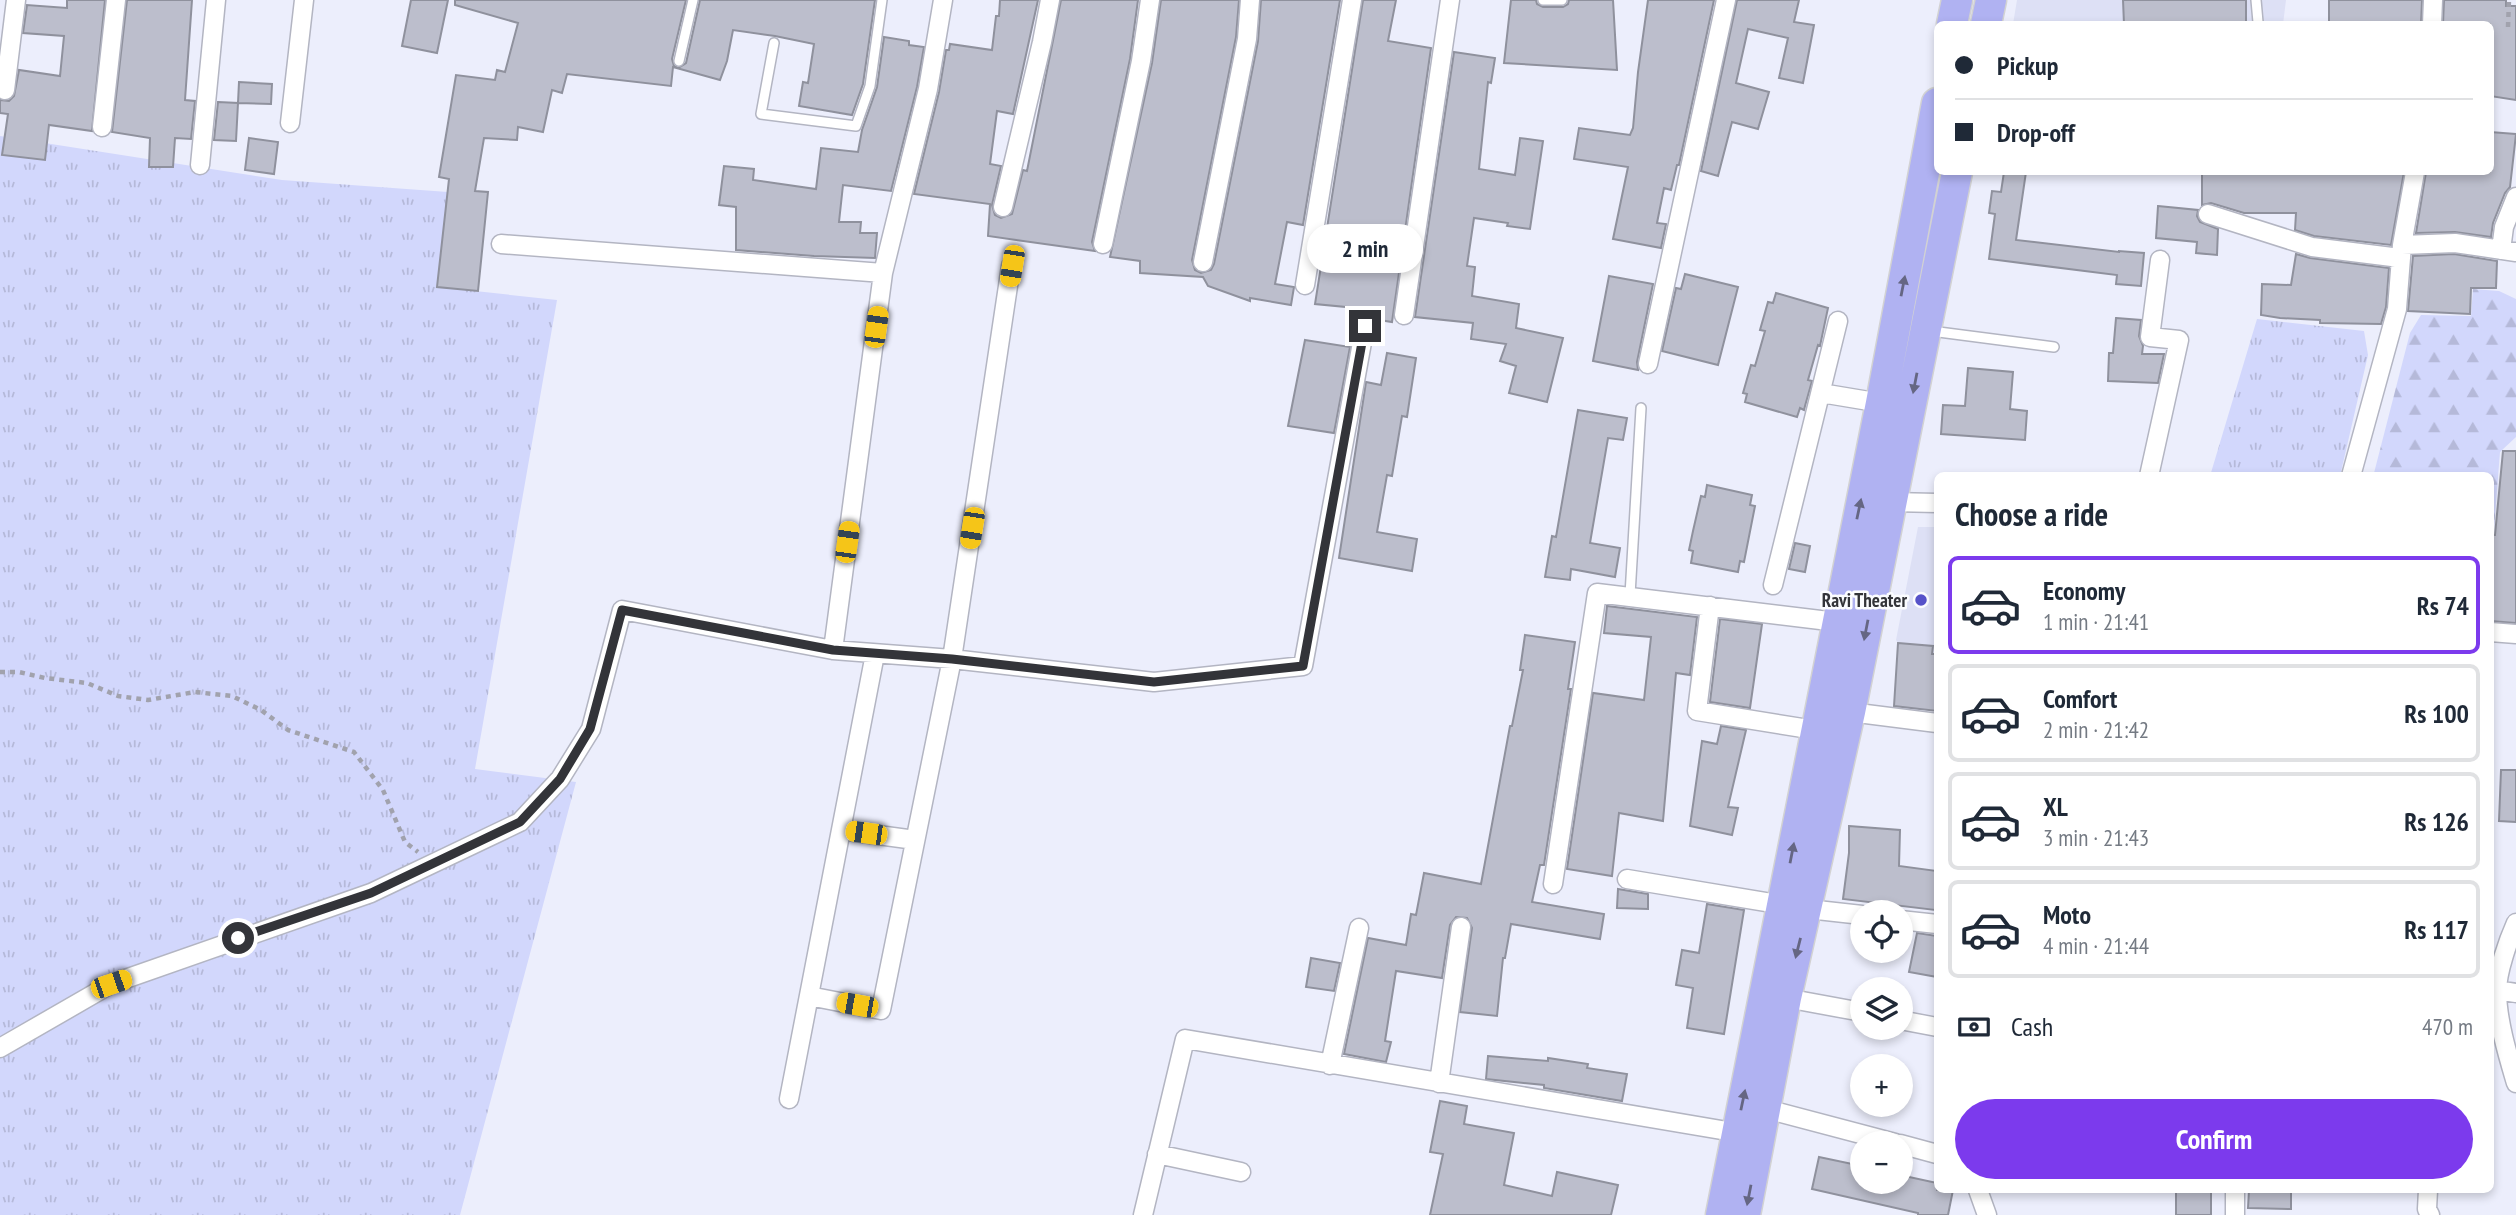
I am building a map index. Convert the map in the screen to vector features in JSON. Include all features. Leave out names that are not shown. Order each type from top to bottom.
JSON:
[{"type":"main road","points":[[1952,21],[1956,0]]},
{"type":"main road","points":[[1987,21],[1991,0]]},
{"type":"main road","points":[[1721,1215],[1754,1126],[1786,998],[1815,730],[1881,403],[1934,119]]},
{"type":"main road","points":[[1745,1215],[1754,1126],[1795,907],[1850,712],[1956,175]]},
{"type":"main road","points":[[1850,552],[1879,558]]},
{"type":"street","points":[[5,90],[16,0]]},
{"type":"street","points":[[102,127],[116,0]]},
{"type":"street","points":[[200,165],[216,0]]},
{"type":"street","points":[[290,122],[304,0]]},
{"type":"street","points":[[833,650],[883,273],[928,89],[943,0]]},
{"type":"street","points":[[1003,207],[1042,42],[1049,0]]},
{"type":"street","points":[[1103,244],[1141,61],[1150,0]]},
{"type":"street","points":[[1203,262],[1247,39],[1250,0]]},
{"type":"street","points":[[1305,285],[1352,0]]},
{"type":"street","points":[[1404,315],[1450,0]]},
{"type":"street","points":[[1648,364],[1726,0]]},
{"type":"street","points":[[2432,21],[2433,0]]},
{"type":"street","points":[[2352,472],[2397,309],[2401,252],[2414,175]]},
{"type":"street","points":[[2208,214],[2312,247],[2401,252],[2455,243],[2509,251],[2504,227],[2515,202]]},
{"type":"street","points":[[501,244],[883,273]]},
{"type":"street","points":[[2150,472],[2179,340],[2150,337],[2160,260]]},
{"type":"street","points":[[809,996],[881,1010],[952,659],[1012,266]]},
{"type":"street","points":[[1773,585],[1838,321]]},
{"type":"street","points":[[0,1048],[111,984],[371,893],[520,822],[560,779],[590,729],[622,610],[833,650],[952,659],[1154,682],[1303,666],[1365,326]]},
{"type":"street","points":[[1821,393],[1881,403]]},
{"type":"street","points":[[1891,502],[1934,503]]},
{"type":"street","points":[[1553,884],[1597,593],[1837,622]]},
{"type":"street","points":[[1710,606],[1697,711],[1815,730]]},
{"type":"street","points":[[2494,632],[2516,634]]},
{"type":"street","points":[[789,1099],[875,653]]},
{"type":"street","points":[[1850,712],[1934,723]]},
{"type":"street","points":[[841,830],[915,840]]},
{"type":"street","points":[[1627,879],[1850,914]]},
{"type":"street","points":[[1913,921],[1934,924]]},
{"type":"street","points":[[2516,923],[2499,939],[2497,990],[2516,1083]]},
{"type":"street","points":[[1439,1083],[1461,926]]},
{"type":"street","points":[[1329,1065],[1359,928]]},
{"type":"street","points":[[2497,990],[2516,993]]},
{"type":"street","points":[[1786,998],[1850,1010]]},
{"type":"street","points":[[1913,1022],[1934,1026]]},
{"type":"street","points":[[1143,1215],[1185,1039],[1439,1083],[1850,1138]]},
{"type":"street","points":[[1913,1148],[1934,1153]]},
{"type":"street","points":[[1157,1154],[1241,1172]]},
{"type":"street","points":[[1979,1193],[1987,1215]]},
{"type":"street","points":[[2235,1193],[2235,1215]]},
{"type":"street","points":[[2428,1193],[2427,1209],[2430,1215]]},
{"type":"lane","points":[[679,61],[693,0]]},
{"type":"lane","points":[[774,43],[761,114],[856,126],[870,86],[882,0]]},
{"type":"lane","points":[[1543,0],[1562,0]]},
{"type":"lane","points":[[2256,0],[2258,21]]},
{"type":"lane","points":[[1925,330],[2054,347]]},
{"type":"lane","points":[[1630,595],[1642,408]]},
{"type":"path","points":[[2508,26],[2509,0]]},
{"type":"path","points":[[0,672],[19,671],[45,678],[87,682],[118,696],[148,700],[195,692],[232,696],[261,710],[288,730],[354,752],[383,790],[405,842],[431,864]]},
{"type":"shaded area","points":[[2017,0],[2286,0],[2283,21],[2014,21]]},
{"type":"shaded area","name":"Ravi Theater","points":[[1918,527],[1934,527],[1934,711],[1894,709],[1896,640]]},
{"type":"green space","points":[[0,136],[282,180],[448,192],[438,287],[557,300],[475,769],[576,782],[460,1215],[0,1215]]},
{"type":"green space","points":[[2473,289],[2499,291],[2516,299],[2516,437],[2500,452],[2494,528],[2494,472],[2374,472],[2410,333],[2421,315],[2471,316]]},
{"type":"green space","points":[[2257,319],[2364,331],[2368,355],[2341,472],[2211,472]]},
{"type":"building","points":[[67,0],[105,0],[92,131],[49,125],[45,160],[2,155],[8,114],[0,113],[0,100],[9,101],[14,96],[19,70],[60,76],[64,36],[23,33],[27,5],[67,8]]},
{"type":"building","points":[[127,0],[192,0],[185,100],[195,101],[191,139],[175,138],[173,167],[149,167],[150,138],[112,132]]},
{"type":"building","points":[[411,0],[448,0],[437,53],[402,46]]},
{"type":"building","points":[[455,0],[686,0],[672,59],[674,66],[678,68],[686,63],[700,0],[875,0],[863,84],[852,115],[799,106],[803,82],[808,83],[814,44],[775,36],[733,30],[720,80],[673,67],[671,86],[567,74],[562,93],[552,90],[543,132],[518,127],[517,140],[484,138],[475,191],[488,192],[478,291],[437,287],[449,179],[439,177],[456,75],[495,80],[497,70],[505,72],[518,23],[455,5]]},
{"type":"building","points":[[1000,0],[1038,0],[1013,114],[997,111],[990,164],[1001,166],[992,205],[995,215],[1001,218],[1012,214],[1023,170],[1027,171],[1061,0],[1138,0],[1130,59],[1092,242],[1095,251],[988,236],[990,204],[914,194],[939,92],[946,50],[949,50],[950,44],[992,50]]},
{"type":"building","points":[[1161,0],[1239,0],[1236,37],[1192,260],[1195,270],[1201,273],[1211,270],[1214,264],[1258,41],[1261,0],[1340,0],[1303,225],[1287,222],[1275,284],[1294,287],[1291,305],[1250,298],[1250,301],[1208,286],[1203,277],[1140,273],[1140,261],[1110,257],[1152,63]]},
{"type":"building","points":[[1363,0],[1396,0],[1388,41],[1431,48],[1392,322],[1366,315],[1355,316],[1356,308],[1315,304]]},
{"type":"building","points":[[1511,0],[1536,0],[1537,4],[1543,7],[1563,7],[1569,0],[1613,0],[1617,70],[1504,63]]},
{"type":"building","points":[[1648,0],[1714,0],[1679,165],[1671,190],[1664,188],[1657,223],[1666,224],[1661,248],[1613,239],[1628,167],[1574,159],[1579,128],[1630,135]]},
{"type":"building","points":[[1737,0],[1799,0],[1794,22],[1814,25],[1803,83],[1779,78],[1788,38],[1748,29],[1736,83],[1769,92],[1758,129],[1732,122],[1718,176],[1701,171]]},
{"type":"building","points":[[2123,0],[2246,0],[2246,21],[2124,21]]},
{"type":"building","points":[[2329,0],[2422,0],[2421,21],[2329,21]]},
{"type":"building","points":[[2444,0],[2506,0],[2506,6],[2516,6],[2516,100],[2494,97],[2494,21],[2443,21]]},
{"type":"building","points":[[884,37],[909,41],[909,45],[924,47],[917,87],[891,191],[843,185],[839,222],[861,222],[860,233],[877,233],[875,258],[736,250],[736,207],[719,205],[724,166],[754,169],[753,180],[816,189],[821,148],[858,152],[862,130],[877,87]]},
{"type":"building","points":[[1454,52],[1495,58],[1491,83],[1488,82],[1479,169],[1515,175],[1520,138],[1543,141],[1530,229],[1474,218],[1467,266],[1475,267],[1472,296],[1519,304],[1516,328],[1563,338],[1547,402],[1509,393],[1516,366],[1500,361],[1506,344],[1471,339],[1473,323],[1415,317]]},
{"type":"building","points":[[239,82],[272,84],[271,104],[238,103]]},
{"type":"building","points":[[218,102],[238,103],[236,141],[214,140]]},
{"type":"building","points":[[2494,132],[2516,134],[2510,187],[2493,223],[2491,237],[2455,232],[2416,233],[2426,175],[2494,175]]},
{"type":"building","points":[[249,138],[278,142],[274,174],[245,170]]},
{"type":"building","points":[[2004,175],[2026,175],[2016,240],[2144,253],[2141,286],[2116,284],[2117,275],[1989,259],[1995,214],[1989,213],[1992,191],[2001,192]]},
{"type":"building","points":[[2202,175],[2403,175],[2391,245],[2314,236],[2295,230],[2296,213],[2244,213],[2211,203],[2202,205]]},
{"type":"building","points":[[2158,206],[2198,210],[2200,222],[2218,229],[2217,255],[2196,253],[2197,242],[2156,238]]},
{"type":"building","points":[[2296,254],[2389,268],[2386,307],[2381,324],[2320,323],[2320,320],[2261,315],[2262,284],[2291,285]]},
{"type":"building","points":[[2454,254],[2497,261],[2496,288],[2471,288],[2470,314],[2408,311],[2413,256]]},
{"type":"building","points":[[1685,274],[1738,287],[1718,365],[1662,351],[1676,288],[1681,289]]},
{"type":"building","points":[[1609,276],[1653,284],[1637,362],[1638,370],[1593,361]]},
{"type":"building","points":[[1776,293],[1828,308],[1820,346],[1818,345],[1808,380],[1812,381],[1804,410],[1800,408],[1797,417],[1745,402],[1747,394],[1743,393],[1751,365],[1755,366],[1765,331],[1760,330],[1768,302],[1773,303]]},
{"type":"building","points":[[2116,318],[2141,320],[2139,336],[2143,346],[2142,354],[2164,354],[2158,383],[2108,381],[2109,353],[2113,353]]},
{"type":"building","points":[[1305,340],[1350,347],[1334,433],[1288,426]]},
{"type":"building","points":[[1387,353],[1416,358],[1407,417],[1402,416],[1392,476],[1387,475],[1377,532],[1417,539],[1412,571],[1339,558],[1366,382],[1381,385]]},
{"type":"building","points":[[1968,368],[2013,372],[2010,409],[2027,411],[2025,440],[1941,434],[1943,405],[1965,406]]},
{"type":"building","points":[[1578,410],[1627,418],[1623,440],[1608,438],[1590,543],[1620,548],[1615,577],[1571,569],[1570,580],[1545,577],[1552,536],[1556,537]]},
{"type":"building","points":[[2503,451],[2516,451],[2516,623],[2494,621],[2495,535]]},
{"type":"building","points":[[1707,485],[1752,495],[1750,505],[1755,506],[1744,562],[1740,561],[1738,572],[1691,563],[1693,551],[1689,550],[1701,496],[1705,497]]},
{"type":"building","points":[[1795,543],[1810,546],[1805,572],[1789,569]]},
{"type":"building","points":[[1607,606],[1697,617],[1690,675],[1676,673],[1663,821],[1619,813],[1612,876],[1567,869],[1593,693],[1644,700],[1651,637],[1604,633]]},
{"type":"building","points":[[1720,619],[1762,624],[1750,708],[1710,702]]},
{"type":"building","points":[[1525,635],[1575,642],[1568,689],[1571,689],[1544,865],[1540,865],[1532,902],[1604,914],[1600,939],[1511,924],[1503,958],[1497,1016],[1460,1012],[1472,928],[1467,918],[1456,917],[1450,925],[1442,978],[1396,971],[1385,1041],[1391,1042],[1386,1062],[1344,1054],[1368,938],[1406,945],[1411,914],[1416,915],[1424,873],[1481,884],[1523,670],[1520,670]]},
{"type":"building","points":[[1898,643],[1933,646],[1934,711],[1894,706]]},
{"type":"building","points":[[1721,726],[1746,730],[1728,807],[1738,808],[1732,835],[1690,826],[1702,741],[1717,744]]},
{"type":"building","points":[[2501,770],[2516,770],[2516,822],[2499,821]]},
{"type":"building","points":[[1849,826],[1900,830],[1899,866],[1934,871],[1934,910],[1913,907],[1913,900],[1843,899],[1849,853]]},
{"type":"building","points":[[1618,889],[1648,894],[1648,909],[1617,908]]},
{"type":"building","points":[[1707,904],[1744,910],[1724,1034],[1687,1028],[1693,988],[1676,985],[1682,950],[1699,953]]},
{"type":"building","points":[[1917,933],[1934,936],[1934,976],[1909,972],[1913,963]]},
{"type":"building","points":[[1311,958],[1340,963],[1334,991],[1306,987]]},
{"type":"building","points":[[1488,1056],[1548,1061],[1548,1058],[1627,1074],[1622,1101],[1544,1088],[1544,1085],[1486,1079]]},
{"type":"building","points":[[1440,1101],[1467,1106],[1464,1124],[1514,1133],[1504,1185],[1552,1196],[1557,1172],[1618,1185],[1611,1215],[1430,1215],[1443,1154],[1430,1152]]},
{"type":"building","points":[[1819,1157],[1850,1163],[1850,1194],[1913,1194],[1913,1178],[1934,1182],[1934,1193],[1952,1193],[1948,1215],[1918,1213],[1812,1189]]},
{"type":"building","points":[[2176,1193],[2211,1193],[2211,1215],[2176,1215]]},
{"type":"building","points":[[2249,1193],[2291,1193],[2291,1209],[2248,1208]]},
{"type":"place","name":"Ravi Theater","points":[[1921,600]]},
{"type":"route","points":[[238,938],[371,893],[520,822],[548,794],[570,766],[590,729],[622,610],[833,650],[952,659],[1154,682],[1303,666],[1365,326]]}]
